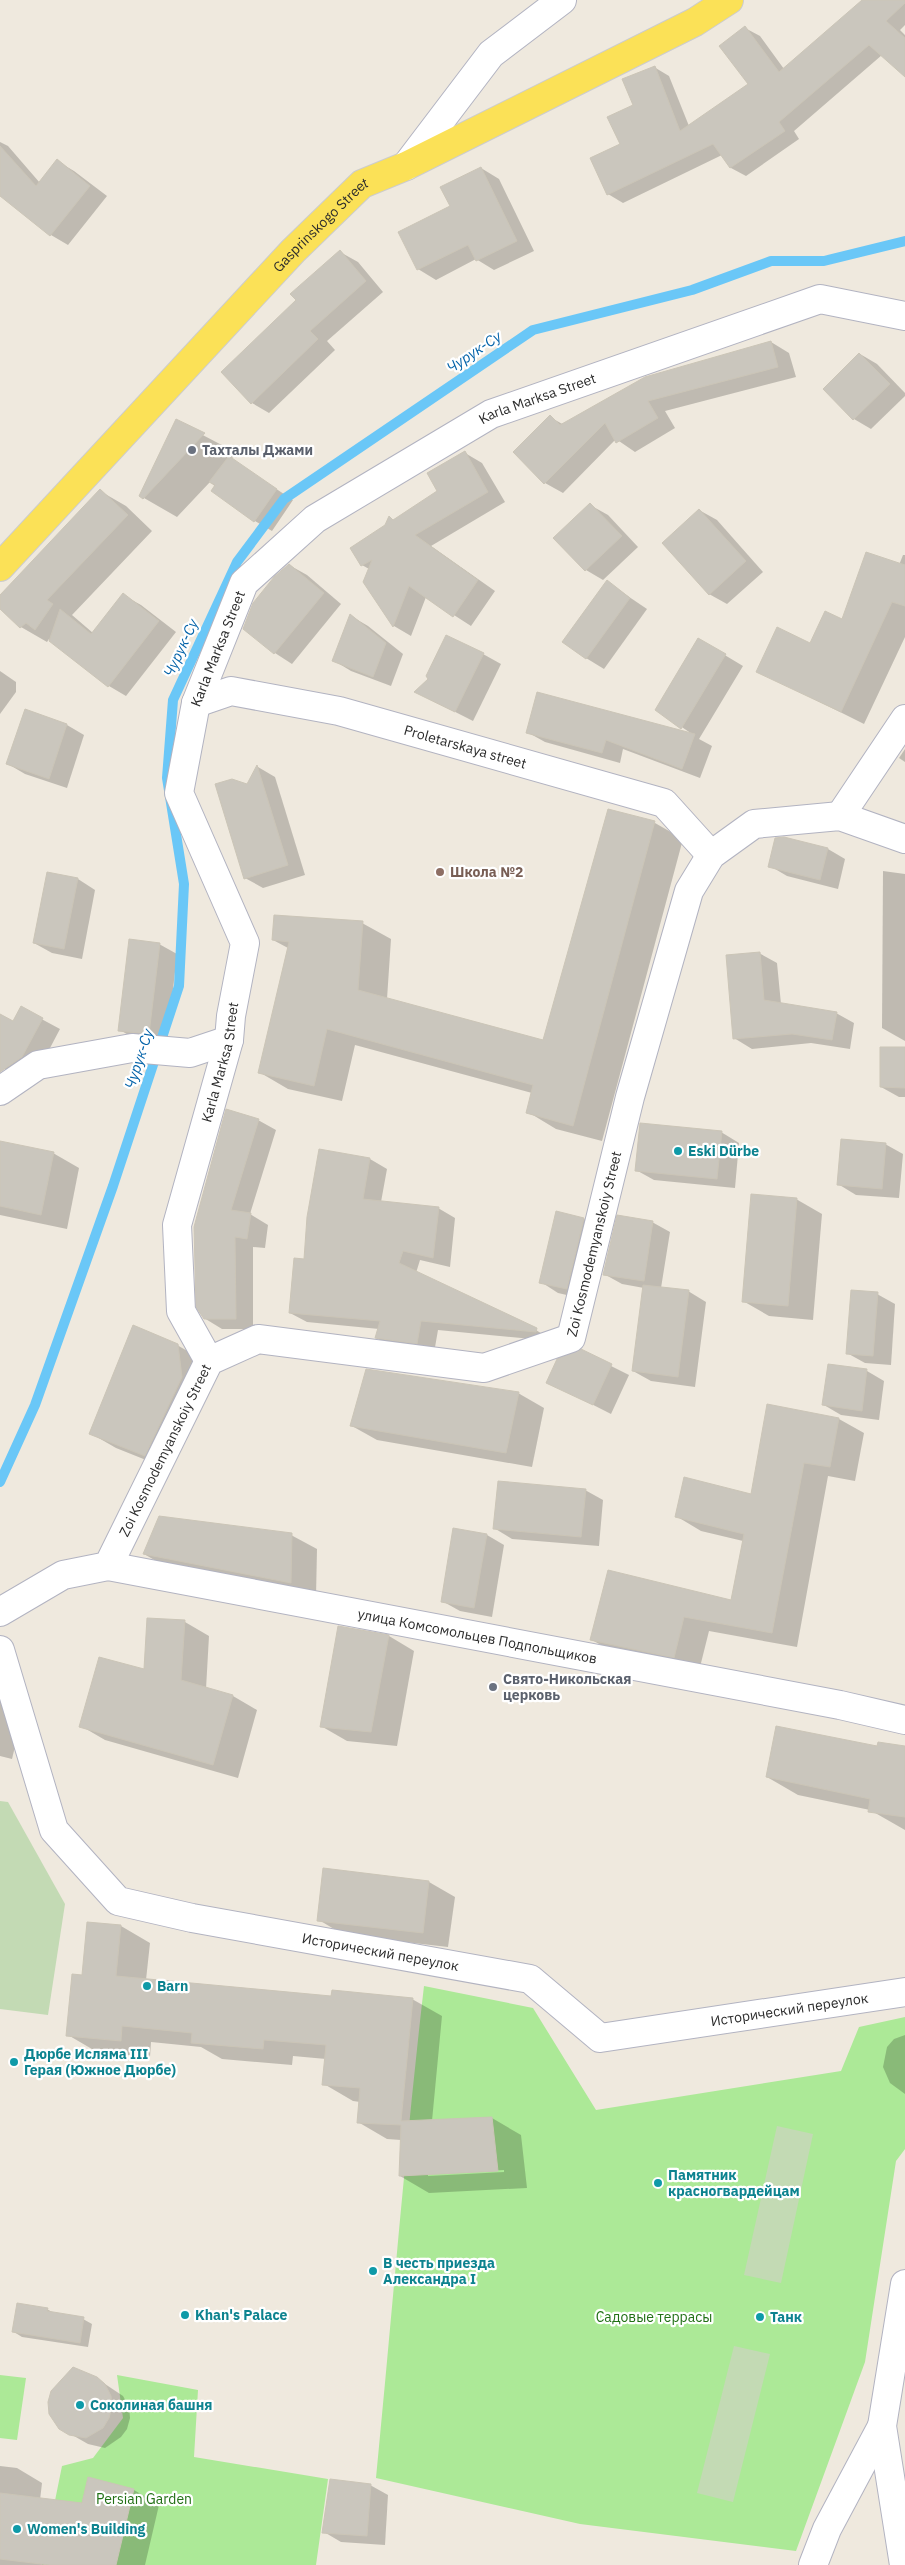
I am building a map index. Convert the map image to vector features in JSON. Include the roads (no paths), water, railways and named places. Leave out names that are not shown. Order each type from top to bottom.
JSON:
[{"type":"main road","name":"Gasprinskogo Street","points":[[0,567],[287,258],[362,184],[406,166],[695,22],[729,0]]},
{"type":"street","points":[[406,166],[492,54],[562,0]]},
{"type":"street","name":"Karla Marksa Street","points":[[209,1361],[181,1310],[177,1225],[229,1040],[231,1016],[245,943],[180,793],[196,703],[244,583],[315,519],[492,414],[820,299],[905,316]]},
{"type":"street","name":"Proletarskaya street","points":[[196,703],[231,691],[339,711],[664,803],[711,855]]},
{"type":"street","points":[[905,719],[840,816],[905,839]]},
{"type":"street","name":"Zoi Kosmodemyanskoiy Street","points":[[108,1566],[209,1361],[258,1339],[484,1368],[571,1338],[630,1097],[690,891],[711,855],[754,824],[840,816]]},
{"type":"street","points":[[0,1091],[38,1065],[132,1048],[190,1053],[229,1040]]},
{"type":"street","points":[[0,1612],[63,1575],[108,1566]]},
{"type":"street","name":"улица Комсомольцев Подпольщиков","points":[[108,1566],[840,1705],[905,1720]]},
{"type":"street","name":"Исторический переулок","points":[[0,1650],[54,1830],[118,1901],[192,1918],[530,1980],[600,2038],[905,1992]]},
{"type":"street","points":[[904,2565],[882,2426],[905,2284]]},
{"type":"street","points":[[813,2565],[827,2529],[882,2426]]},
{"type":"waterway","name":"Чурук-Су","points":[[0,1482],[35,1405],[113,1186],[179,986],[184,884],[167,778],[173,700],[237,562],[284,499],[533,330],[692,290],[771,261],[824,261],[905,241]]},
{"type":"place","name":"Тахталы Джами","points":[[192,450]]},
{"type":"place","name":"Школа №2","points":[[440,872]]},
{"type":"place","name":"Eski Dürbe","points":[[678,1151]]},
{"type":"place","name":"Свято-Никольская церковь","points":[[493,1687]]},
{"type":"place","name":"Barn","points":[[147,1986]]},
{"type":"place","name":"Дюрбе Исляма III Герая (Южное Дюрбе)","points":[[14,2062]]},
{"type":"place","name":"Памятник красногвардейцам","points":[[658,2183]]},
{"type":"place","name":"В честь приезда Александра I","points":[[373,2271]]},
{"type":"place","name":"Khan's Palace","points":[[185,2315]]},
{"type":"place","name":"Танк","points":[[760,2317]]},
{"type":"place","name":"Соколиная башня","points":[[80,2405]]},
{"type":"place","name":"Women's Building","points":[[17,2529]]},
{"type":"park label","name":"Садовые террасы","points":[[654,2317]]},
{"type":"park label","name":"Persian Garden","points":[[144,2499]]}]
